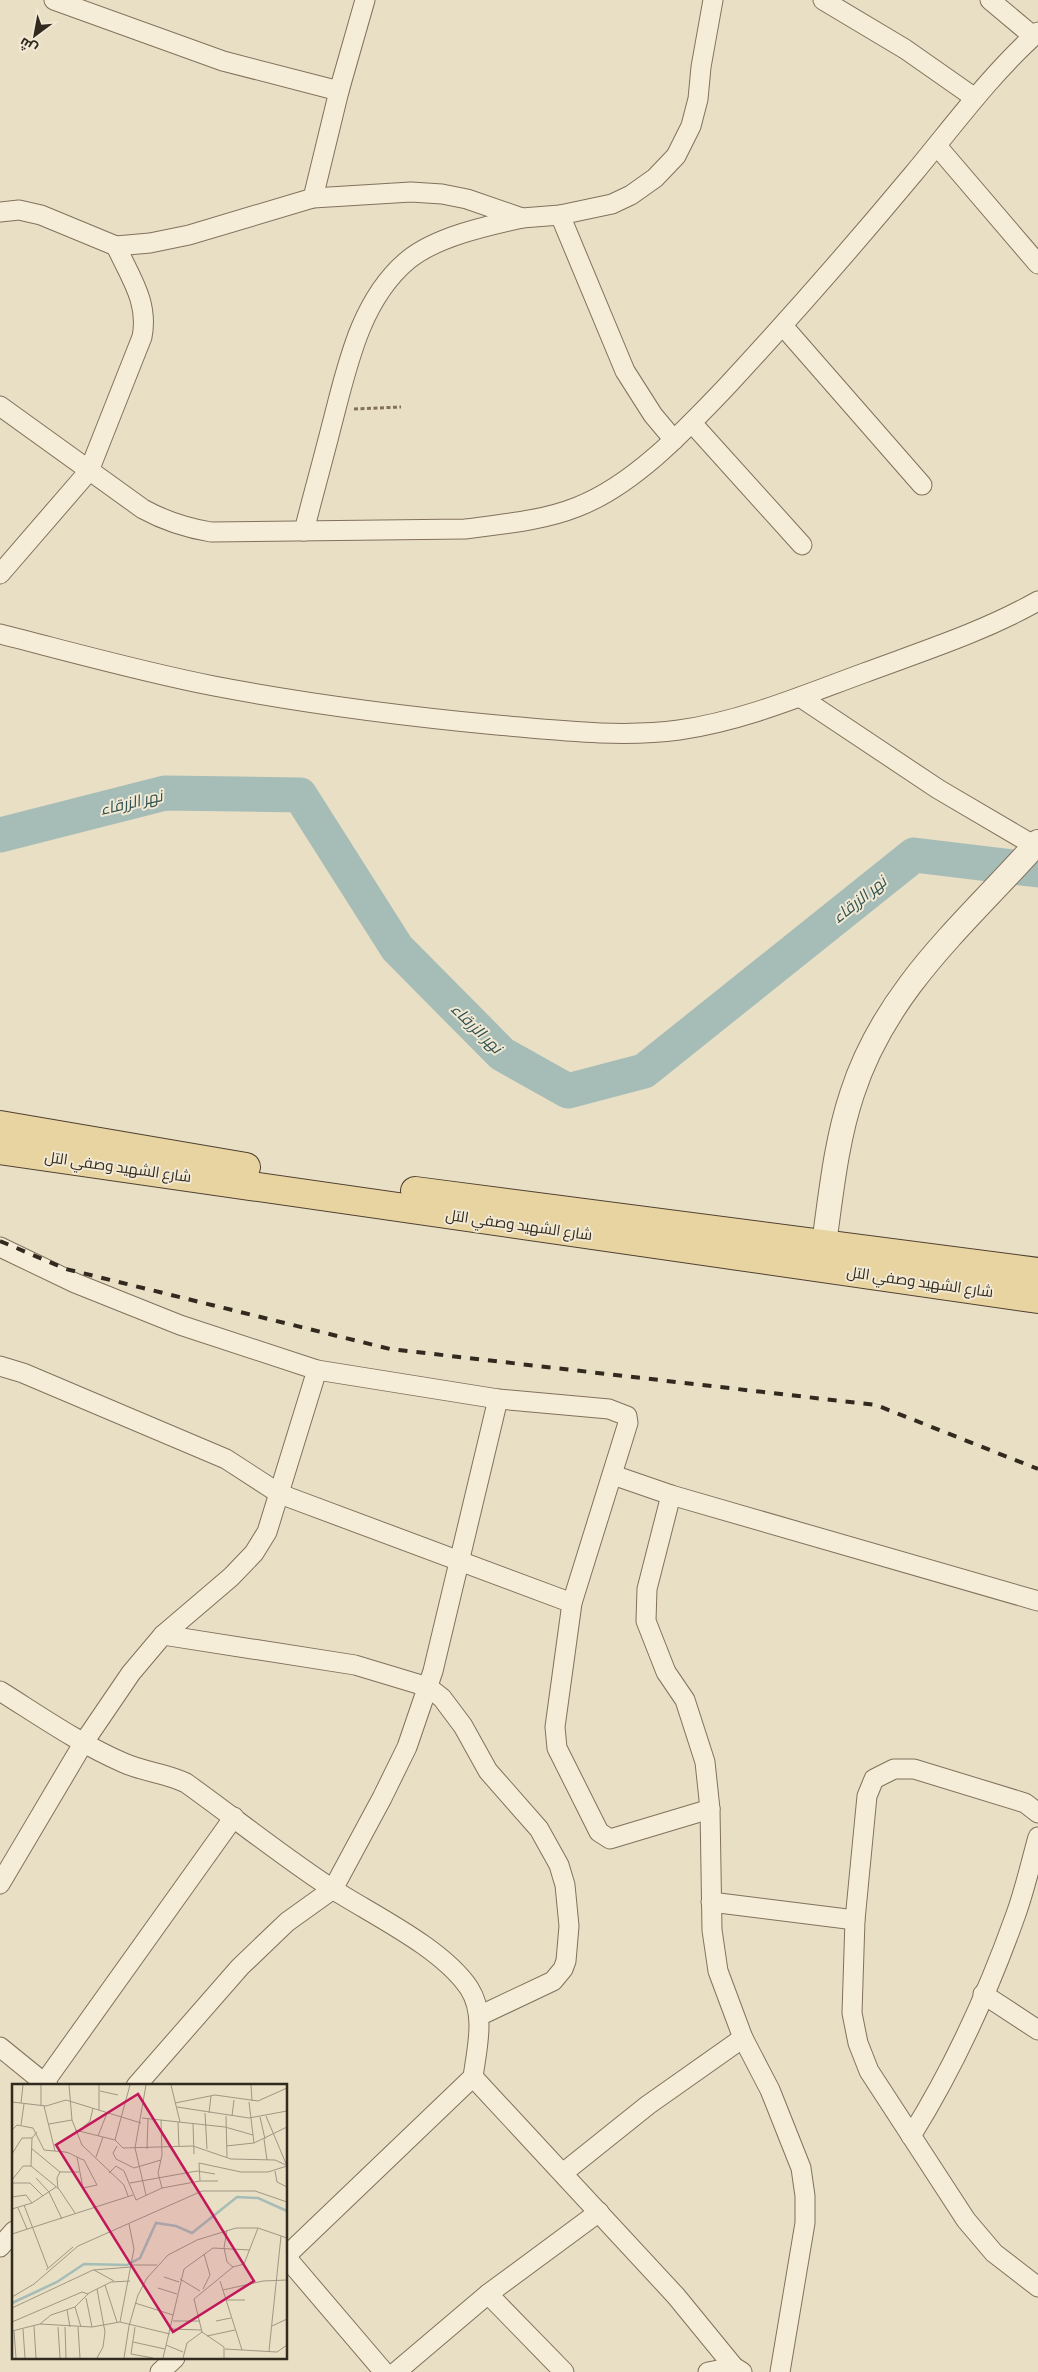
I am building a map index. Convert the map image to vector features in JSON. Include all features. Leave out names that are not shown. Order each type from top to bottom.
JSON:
[{"type":"main road","name":"شارع الشهيد وصفي التل","points":[[0,1125],[306,1177],[1038,1272]]},
{"type":"main road","name":"شارع الشهيد وصفي التل","points":[[0,1150],[1038,1299]]},
{"type":"street","points":[[54,0],[223,61],[339,90]]},
{"type":"street","points":[[313,198],[339,90],[365,0]]},
{"type":"street","points":[[304,531],[354,347],[372,305],[391,278],[408,260],[426,249],[475,228],[522,218],[560,215],[612,204],[631,195],[655,178],[676,156],[691,126],[698,99],[701,67],[713,0]]},
{"type":"street","points":[[823,0],[905,49],[975,98]]},
{"type":"street","points":[[0,406],[143,509],[163,520],[190,528],[230,533],[465,529],[552,514],[577,507],[604,494],[662,451],[692,422],[783,326],[975,98],[1011,57],[1036,34],[990,0]]},
{"type":"street","points":[[936,146],[1038,264]]},
{"type":"street","points":[[0,212],[19,210],[41,215],[116,246],[150,243],[189,235],[313,198],[411,192],[442,194],[467,199],[522,218]]},
{"type":"street","points":[[560,215],[625,371],[654,415],[674,440]]},
{"type":"street","points":[[0,574],[88,471],[142,337],[145,324],[141,299],[116,246]]},
{"type":"street","points":[[783,326],[922,484]]},
{"type":"street","points":[[692,422],[802,545]]},
{"type":"street","points":[[0,634],[149,672],[286,699],[360,710],[534,728],[643,733],[679,730],[711,724],[800,697],[964,636],[1017,613],[1038,601]]},
{"type":"street","points":[[800,697],[938,790],[1037,844],[917,974],[886,1021],[860,1071],[844,1128],[824,1244]]},
{"type":"street","points":[[0,1247],[75,1283],[180,1325],[317,1370],[498,1399],[609,1409],[627,1416],[628,1423],[613,1475],[572,1603],[555,1727],[557,1748],[599,1832],[610,1839],[710,1809]]},
{"type":"street","points":[[0,1366],[23,1373],[226,1459],[280,1494],[572,1603]]},
{"type":"street","points":[[0,1884],[84,1742],[131,1673],[163,1635],[231,1577],[254,1553],[267,1532],[317,1370]]},
{"type":"street","points":[[138,2084],[240,1967],[287,1922],[333,1890],[382,1798],[407,1746],[428,1687],[498,1399]]},
{"type":"street","points":[[613,1475],[671,1495],[1038,1601]]},
{"type":"street","points":[[671,1495],[647,1590],[646,1621],[658,1657],[685,1700],[705,1762],[710,1809],[712,1930],[718,1971],[743,2038],[770,2090],[801,2168],[805,2196],[806,2223],[780,2372]]},
{"type":"street","points":[[163,1635],[355,1665],[428,1687],[453,1711],[488,1771],[534,1824],[550,1847],[563,1878],[568,1905],[566,1961],[559,1975],[553,1981],[479,2016]]},
{"type":"street","points":[[0,1691],[84,1742],[126,1764],[175,1778],[333,1890],[391,1924],[440,1958],[469,1988],[479,2016],[473,2077],[288,2255]]},
{"type":"street","points":[[1038,1813],[1025,1803],[914,1768],[894,1768],[880,1775],[870,1784],[867,1796],[856,1920],[852,2012],[858,2043],[869,2071],[966,2220],[994,2253],[1038,2287]]},
{"type":"street","points":[[0,2047],[46,2084],[234,1818]]},
{"type":"street","points":[[911,2136],[935,2098],[983,1994],[1016,1913],[1038,1837]]},
{"type":"street","points":[[711,1902],[856,1920]]},
{"type":"street","points":[[983,1994],[1038,2030]]},
{"type":"street","points":[[563,2173],[648,2105],[743,2038]]},
{"type":"street","points":[[473,2077],[676,2296],[738,2369]]},
{"type":"street","points":[[396,2372],[488,2294],[599,2212]]},
{"type":"street","points":[[0,2247],[12,2233]]},
{"type":"street","points":[[288,2259],[384,2372]]},
{"type":"street","points":[[488,2294],[564,2372]]},
{"type":"street","points":[[160,2372],[173,2360]]},
{"type":"street","points":[[708,2372],[738,2369]]},
{"type":"path","points":[[336,410],[401,407]]},
{"type":"waterway","name":"نهر الزرقاء","points":[[0,835],[165,793],[300,795],[397,948],[502,1054],[568,1091],[644,1071],[914,855],[1038,870]]},
{"type":"railway","points":[[0,1241],[66,1269],[390,1349],[876,1405],[1038,1469]]}]
